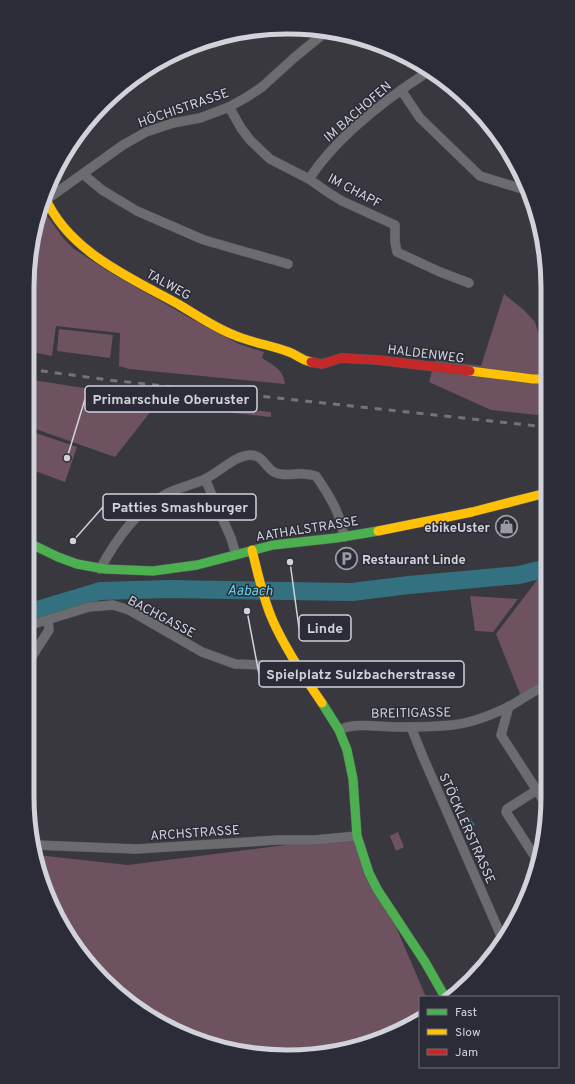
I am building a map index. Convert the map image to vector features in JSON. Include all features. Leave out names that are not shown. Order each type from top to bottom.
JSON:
[{"type":"street","name":"HÖCHISTRASSE","points":[[51,195],[123,145],[146,132],[173,123],[200,118],[229,107],[262,87],[321,36]]},
{"type":"street","name":"IM BACHOFEN","points":[[309,179],[333,149],[365,120],[401,90],[425,75]]},
{"type":"street","points":[[401,90],[420,118],[480,176],[521,189]]},
{"type":"street","name":"IM CHAPF","points":[[229,107],[241,128],[259,150],[282,166],[309,179],[342,201],[395,225],[395,242],[397,252],[440,272],[469,282]]},
{"type":"street","points":[[83,174],[102,190],[137,211],[204,240],[288,264]]},
{"type":"street","name":"TALWEG","points":[[48,205],[51,212],[66,230],[82,246],[109,266],[233,335],[291,352],[303,361]]},
{"type":"street","name":"HALDENWEG","points":[[303,361],[322,364],[341,358],[363,359],[541,379]]},
{"type":"street","points":[[100,568],[126,528],[145,508],[169,493],[205,479],[235,460],[246,455],[259,457],[273,472],[278,474],[305,474],[316,476],[326,491],[341,520],[344,537]]},
{"type":"street","points":[[205,479],[231,538],[236,554]]},
{"type":"street","name":"AATHALSTRASSE","points":[[34,545],[77,564],[100,568],[139,570],[181,568],[195,566],[273,545],[344,537],[494,506],[541,494]]},
{"type":"street","points":[[252,550],[273,621],[291,656],[339,730],[351,764],[357,836],[364,860],[377,889],[425,962],[444,996]]},
{"type":"street","name":"BACHGASSE","points":[[34,624],[90,607],[113,605],[129,610],[202,652],[214,657],[235,664],[261,666]]},
{"type":"street","points":[[34,653],[48,630],[48,620]]},
{"type":"street","name":"BREITIGASSE","points":[[339,730],[345,727],[355,726],[411,727],[448,725],[471,721],[490,715],[541,689]]},
{"type":"street","points":[[509,706],[501,735],[541,796]]},
{"type":"street","name":"STÖCKLERSTRASSE","points":[[411,727],[500,934]]},
{"type":"street","points":[[534,855],[506,812],[507,809],[537,790]]},
{"type":"street","name":"ARCHSTRASSE","points":[[39,845],[136,849],[270,840],[314,840],[357,836]]},
{"type":"shaded area","points":[[45,214],[63,238],[74,249],[108,271],[239,344],[264,352],[262,358],[280,371],[283,375],[285,384],[129,369],[119,366],[120,333],[56,326],[52,356],[34,352],[34,288],[36,254]]},
{"type":"shaded area","points":[[504,294],[524,310],[535,322],[541,342],[541,415],[491,410],[429,382],[435,360],[481,366]]},
{"type":"shaded area","points":[[59,329],[113,335],[110,358],[57,351]]},
{"type":"shaded area","points":[[34,380],[122,394],[122,396],[271,412],[271,417],[122,401],[125,407],[151,411],[115,457],[34,428]]},
{"type":"shaded area","points":[[34,432],[77,447],[65,482],[34,471]]},
{"type":"shaded area","points":[[541,575],[541,688],[522,699],[496,634]]},
{"type":"shaded area","points":[[470,596],[518,599],[493,632],[475,631]]},
{"type":"shaded area","points":[[398,832],[404,847],[396,851],[390,836]]},
{"type":"shaded area","points":[[357,836],[426,996],[419,996],[419,1013],[400,1024],[369,1037],[321,1048],[288,1050],[254,1048],[238,1045],[206,1037],[175,1024],[133,998],[108,976],[86,951],[60,909],[47,878],[41,855],[128,865]]},
{"type":"water","points":[[468,815],[475,825],[470,829],[463,818]]},
{"type":"waterway","name":"Aabach","points":[[34,611],[100,591],[170,589],[352,592],[519,575],[541,570]]},
{"type":"railway","points":[[34,370],[109,380],[541,426]]},
{"type":"traffic: fast","points":[[34,545],[77,564],[105,569],[153,571],[197,565],[273,545],[336,538],[378,531]]},
{"type":"traffic: fast","points":[[322,703],[339,730],[347,750],[353,779],[357,836],[369,873],[377,889],[425,962],[444,996]]},
{"type":"traffic: slow","points":[[48,203],[55,216],[69,233],[84,247],[120,273],[227,332],[241,338],[289,352],[311,362]]},
{"type":"traffic: slow","points":[[470,371],[541,379]]},
{"type":"traffic: slow","points":[[378,531],[472,512],[541,494]]},
{"type":"traffic: slow","points":[[252,550],[269,613],[289,653],[322,703]]},
{"type":"traffic: jam","points":[[311,362],[322,364],[341,358],[378,360],[470,371]]},
{"type":"place","name":"Primarschule Oberuster","points":[[67,458]]},
{"type":"place","name":"ebikeUster","points":[[506,527]]},
{"type":"place","name":"Patties Smashburger","points":[[73,541]]},
{"type":"place","name":"Restaurant Linde","points":[[347,559]]},
{"type":"place","name":"Linde","points":[[290,562]]},
{"type":"place","name":"Spielplatz Sulzbacherstrasse","points":[[247,611]]}]
